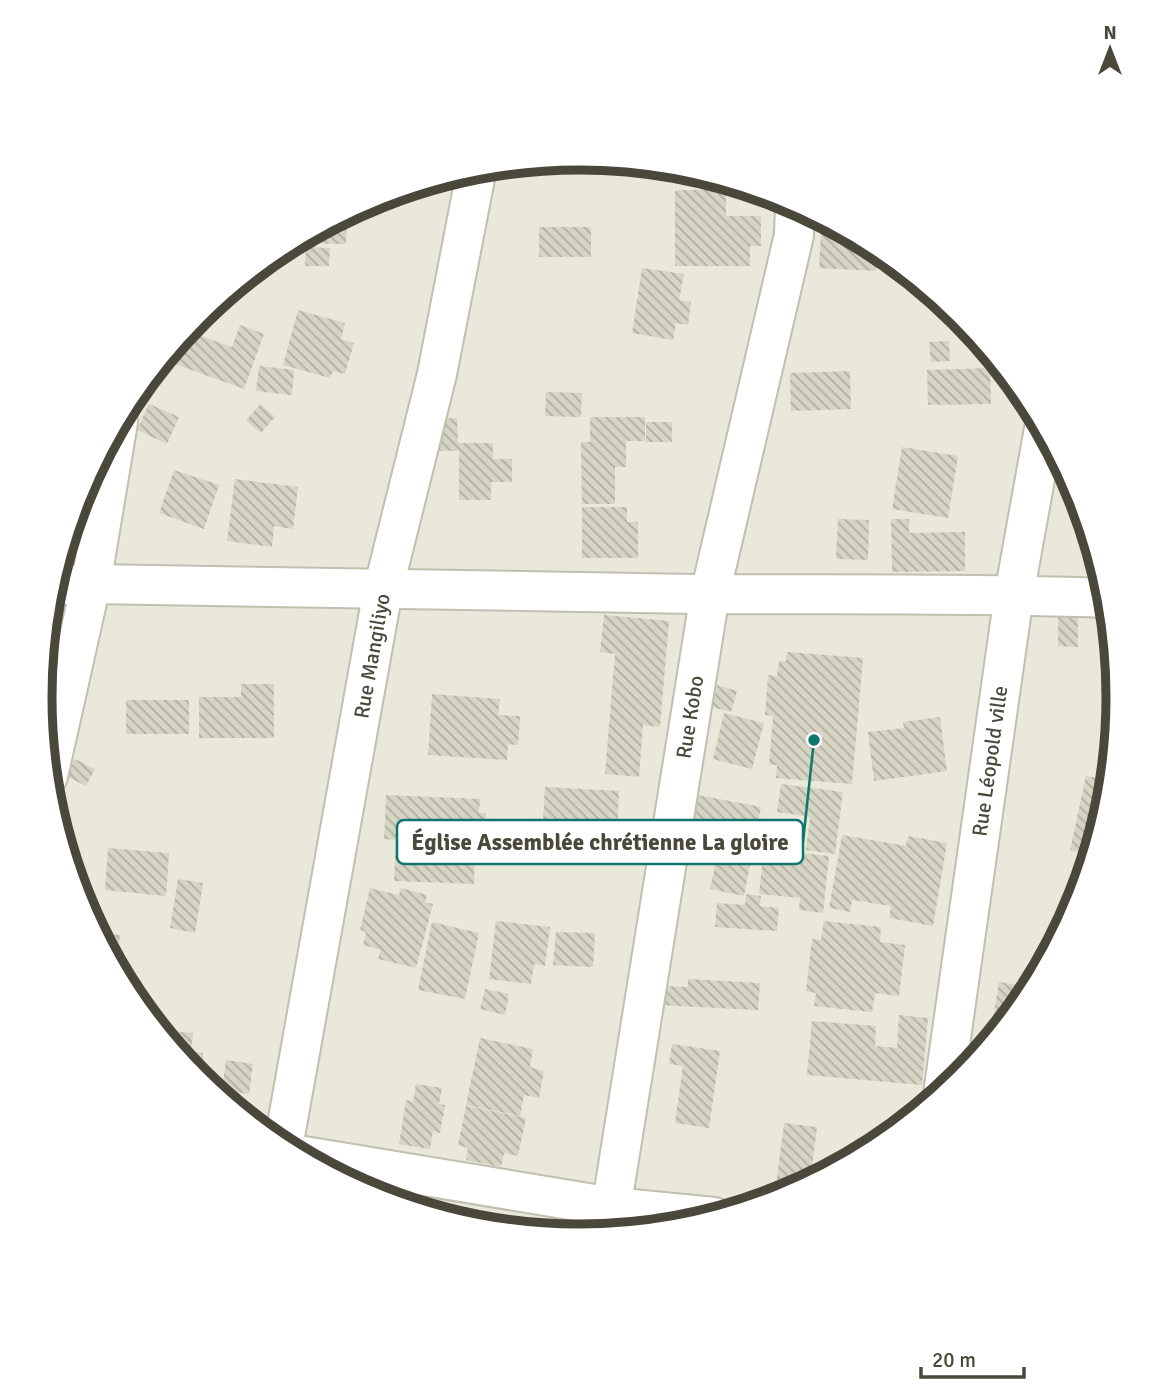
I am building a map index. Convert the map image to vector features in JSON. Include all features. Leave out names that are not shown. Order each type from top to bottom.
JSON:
[{"type":"street","name":"Rue Mangiliyo","points":[[285,1135],[383,590],[437,374],[474,182]]},
{"type":"street","name":"Rue Kobo","points":[[610,1220],[710,594],[794,235],[795,217]]},
{"type":"street","name":"Rue Léopold ville","points":[[946,1076],[1014,595],[1041,444]]},
{"type":"street","points":[[55,744],[90,584],[113,454]]},
{"type":"street","points":[[65,585],[1096,598]]},
{"type":"street","points":[[331,1162],[610,1220],[655,1219]]},
{"type":"shaded area","points":[[580,170],[648,175],[716,188],[749,198],[843,241],[900,279],[927,301],[976,350],[998,377],[1036,434],[1052,464],[1079,528],[1089,561],[1102,629],[1105,663],[1102,766],[1089,834],[1079,867],[1036,961],[998,1018],[976,1045],[927,1094],[900,1116],[843,1154],[813,1170],[749,1197],[716,1207],[648,1220],[614,1223],[511,1220],[443,1207],[410,1197],[316,1154],[259,1116],[232,1094],[183,1045],[161,1018],[123,961],[107,931],[80,867],[70,834],[57,766],[52,698],[57,629],[70,561],[80,528],[123,434],[161,377],[183,350],[232,301],[259,279],[316,241],[346,225],[410,198],[443,188],[511,175],[545,172]]},
{"type":"building","points":[[675,190],[723,190],[726,191],[726,216],[761,216],[761,246],[750,246],[750,266],[675,266]]},
{"type":"building","points":[[347,225],[346,244],[312,243]]},
{"type":"building","points":[[539,227],[591,227],[591,257],[539,257]]},
{"type":"building","points":[[821,234],[831,235],[876,262],[876,271],[819,268]]},
{"type":"building","points":[[306,247],[330,248],[329,266],[305,266]]},
{"type":"building","points":[[642,268],[684,274],[679,300],[691,302],[688,325],[676,323],[673,340],[632,333]]},
{"type":"building","points":[[298,310],[345,323],[341,339],[354,343],[345,374],[333,371],[330,378],[283,365]]},
{"type":"building","points":[[240,325],[264,334],[244,389],[172,363],[197,335],[232,347]]},
{"type":"building","points":[[949,341],[950,361],[931,362],[929,342]]},
{"type":"building","points":[[259,366],[294,370],[292,395],[256,391]]},
{"type":"building","points":[[990,368],[991,404],[928,405],[927,370]]},
{"type":"building","points":[[850,371],[851,409],[791,411],[790,373]]},
{"type":"building","points":[[546,392],[582,393],[581,417],[545,416]]},
{"type":"building","points":[[149,404],[179,417],[167,444],[137,430]]},
{"type":"building","points":[[260,404],[275,417],[261,433],[246,421]]},
{"type":"building","points":[[590,417],[645,417],[645,441],[626,441],[626,467],[615,467],[615,504],[582,504],[581,442],[590,442]]},
{"type":"building","points":[[457,418],[458,443],[493,443],[493,459],[512,459],[512,482],[491,482],[491,500],[459,500],[459,451],[419,451],[418,420]]},
{"type":"building","points":[[646,422],[672,422],[672,442],[646,442]]},
{"type":"building","points":[[902,447],[958,456],[948,518],[892,509]]},
{"type":"building","points":[[174,470],[219,485],[204,529],[159,513]]},
{"type":"building","points":[[235,479],[298,487],[293,529],[274,526],[272,547],[227,541]]},
{"type":"building","points":[[582,507],[627,507],[627,522],[638,522],[638,558],[582,558]]},
{"type":"building","points":[[838,519],[869,520],[868,560],[836,559]]},
{"type":"building","points":[[891,519],[909,519],[909,533],[965,532],[965,571],[892,572]]},
{"type":"building","points":[[1058,612],[1078,612],[1078,647],[1058,646]]},
{"type":"building","points":[[604,615],[669,621],[660,727],[643,725],[639,777],[605,774],[615,654],[600,652]]},
{"type":"building","points":[[787,652],[863,658],[852,784],[776,778],[777,765],[769,765],[773,716],[765,715],[768,675],[777,676],[779,661],[786,661]]},
{"type":"building","points":[[241,684],[274,684],[274,738],[199,738],[199,697],[241,697]]},
{"type":"building","points":[[717,685],[737,691],[731,712],[712,707]]},
{"type":"building","points":[[432,694],[500,699],[498,715],[520,716],[518,745],[508,744],[507,760],[428,755]]},
{"type":"building","points":[[126,700],[189,700],[189,734],[126,734]]},
{"type":"building","points":[[724,713],[764,723],[752,769],[713,759]]},
{"type":"building","points":[[940,717],[947,771],[874,781],[868,732],[904,728],[903,722]]},
{"type":"building","points":[[75,759],[95,769],[86,786],[66,776]]},
{"type":"building","points":[[1086,776],[1100,779],[1083,853],[1070,850]]},
{"type":"building","points":[[781,784],[843,792],[835,854],[806,850],[810,817],[777,812]]},
{"type":"building","points":[[545,787],[619,791],[616,864],[569,862],[571,837],[542,836]]},
{"type":"building","points":[[687,793],[761,807],[744,896],[710,889],[716,861],[676,853]]},
{"type":"building","points":[[386,795],[480,799],[479,813],[486,813],[484,851],[475,851],[474,884],[394,881],[396,840],[384,839]]},
{"type":"building","points":[[842,835],[906,846],[908,836],[947,843],[933,926],[889,918],[891,906],[852,900],[850,912],[829,908]]},
{"type":"building","points":[[108,848],[169,853],[166,896],[105,890]]},
{"type":"building","points":[[764,849],[829,856],[823,913],[799,910],[800,898],[759,894]]},
{"type":"building","points":[[178,879],[203,883],[195,933],[170,928]]},
{"type":"building","points":[[370,888],[399,895],[401,888],[427,895],[425,902],[433,904],[416,968],[378,959],[381,950],[363,945],[366,932],[360,930]]},
{"type":"building","points":[[746,894],[761,896],[760,906],[779,908],[777,931],[715,927],[717,903],[745,905]]},
{"type":"building","points":[[496,921],[550,927],[545,966],[534,964],[531,984],[489,979]]},
{"type":"building","points":[[824,921],[881,927],[880,942],[905,945],[899,996],[875,993],[872,1012],[814,1006],[816,993],[806,991],[812,939],[821,940]]},
{"type":"building","points":[[432,922],[479,933],[465,999],[418,990]]},
{"type":"building","points":[[556,932],[595,933],[593,967],[553,965]]},
{"type":"building","points":[[109,934],[120,935],[118,952]]},
{"type":"building","points":[[688,979],[760,983],[758,1010],[659,1005],[660,986],[688,987]]},
{"type":"building","points":[[999,982],[1021,985],[998,1018],[992,1025]]},
{"type":"building","points":[[485,989],[509,994],[505,1015],[480,1009]]},
{"type":"building","points":[[899,1015],[928,1018],[922,1085],[807,1075],[812,1021],[876,1026],[875,1046],[897,1048]]},
{"type":"building","points":[[172,1031],[193,1033],[191,1052],[203,1053],[203,1065]]},
{"type":"building","points":[[480,1038],[533,1049],[530,1067],[544,1071],[539,1098],[524,1095],[520,1116],[466,1105]]},
{"type":"building","points":[[672,1044],[720,1051],[709,1128],[675,1123],[683,1066],[669,1064]]},
{"type":"building","points":[[226,1060],[253,1064],[249,1094],[229,1091],[223,1085]]},
{"type":"building","points":[[416,1084],[442,1088],[439,1104],[445,1105],[440,1133],[433,1131],[430,1149],[399,1144],[406,1100],[413,1102]]},
{"type":"building","points":[[466,1106],[526,1118],[518,1156],[504,1153],[501,1167],[466,1160],[468,1148],[458,1145]]},
{"type":"building","points":[[784,1123],[817,1127],[812,1171],[776,1186]]},
{"type":"place","name":"Église Assemblée chrétienne La gloire","points":[[814,740]]}]
